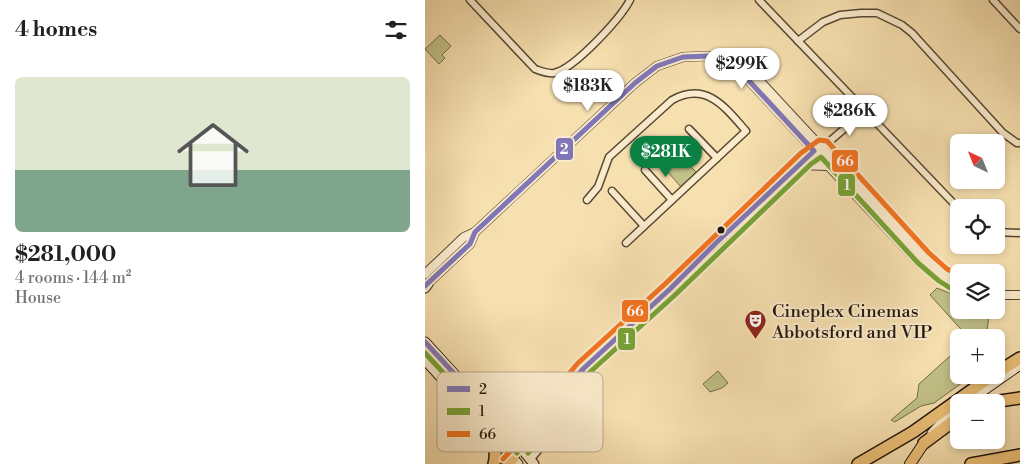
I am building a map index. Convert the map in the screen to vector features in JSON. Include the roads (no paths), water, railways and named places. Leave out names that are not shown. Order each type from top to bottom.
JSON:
[{"type":"highway","points":[[1005,368],[1020,358]]},
{"type":"highway","points":[[859,464],[913,432],[981,384]]},
{"type":"highway","points":[[1005,400],[1020,398]]},
{"type":"highway","points":[[924,443],[950,424]]},
{"type":"highway","points":[[971,464],[1020,455]]},
{"type":"main road","points":[[425,342],[453,372]]},
{"type":"main road","points":[[425,360],[437,373]]},
{"type":"main road","points":[[978,394],[1020,365]]},
{"type":"main road","points":[[910,464],[936,428],[950,416]]},
{"type":"street","points":[[470,0],[535,69],[546,73],[553,73],[563,70],[597,40],[617,20],[629,0]]},
{"type":"street","points":[[759,0],[950,200]]},
{"type":"street","points":[[993,0],[1020,30]]},
{"type":"street","points":[[798,41],[823,22],[840,14],[877,13],[902,25],[912,33],[1003,133],[1017,143],[1020,143]]},
{"type":"street","points":[[425,274],[464,237],[475,232],[635,83],[657,66],[683,57],[708,56],[726,61],[740,71],[924,258],[950,279]]},
{"type":"street","points":[[587,200],[598,188],[609,157],[672,100],[684,93],[709,96],[720,102],[746,131],[626,243]]},
{"type":"street","points":[[581,372],[670,289],[798,165],[865,110]]},
{"type":"street","points":[[689,128],[717,158]]},
{"type":"street","points":[[818,149],[827,166],[919,263],[939,279],[950,284]]},
{"type":"street","points":[[798,165],[827,166]]},
{"type":"street","points":[[645,170],[673,200]]},
{"type":"street","points":[[612,191],[644,226]]},
{"type":"street","points":[[426,286],[470,244],[475,232]]},
{"type":"street","points":[[1005,232],[1020,233]]},
{"type":"street","points":[[1005,295],[1020,295]]},
{"type":"place","name":"Cineplex Cinemas Abbotsford and VIP","points":[[756,340]]}]
